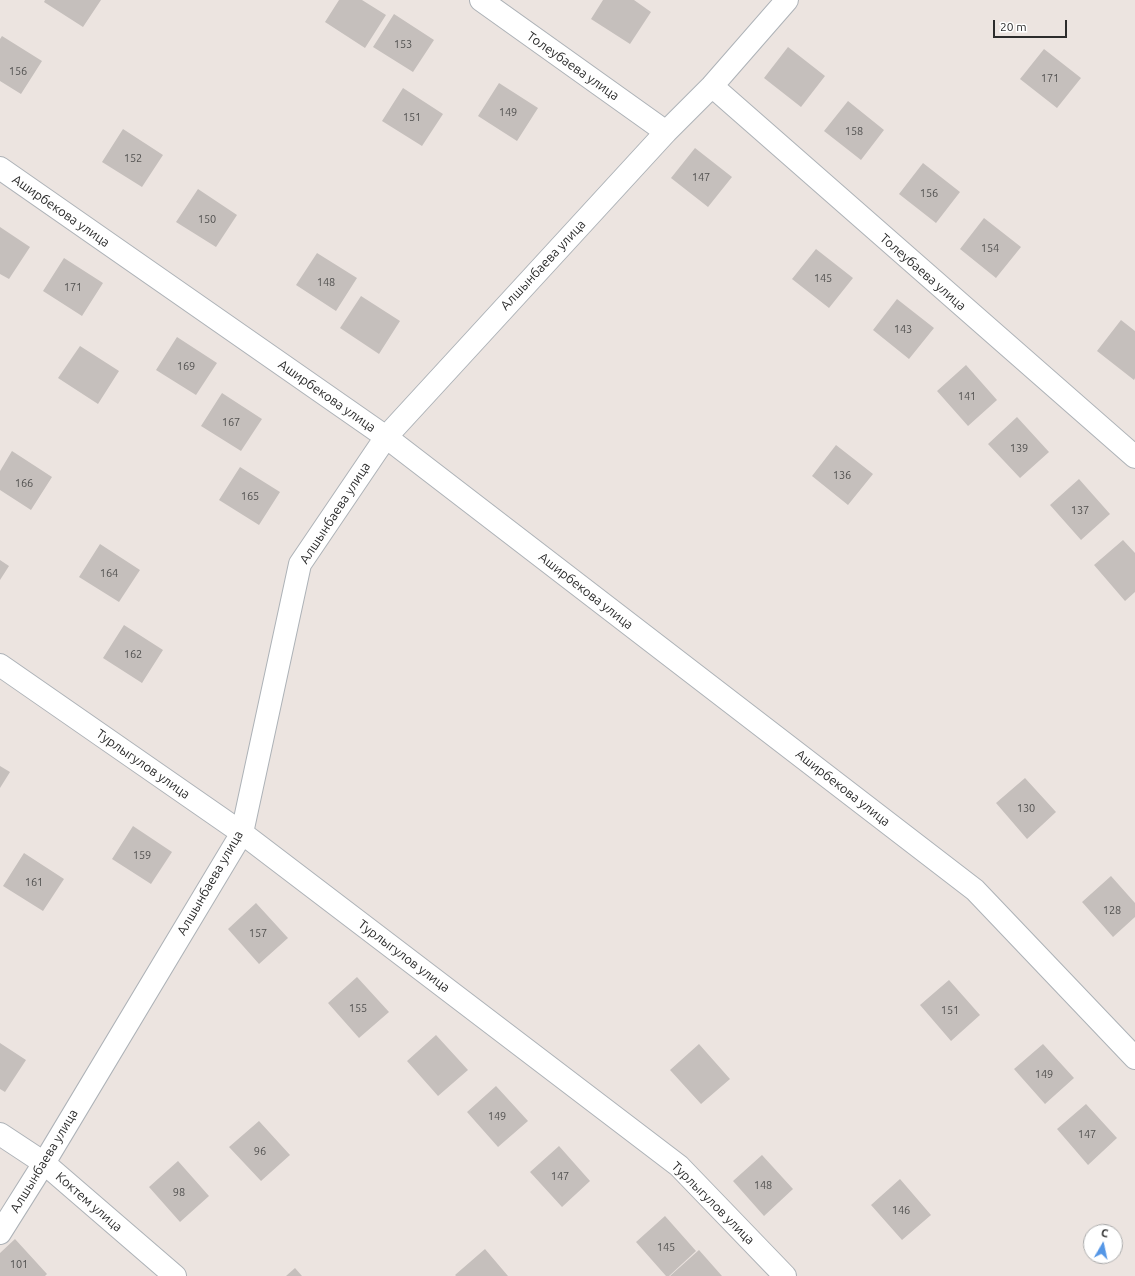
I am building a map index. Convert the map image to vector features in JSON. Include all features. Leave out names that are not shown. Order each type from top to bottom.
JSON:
[{"type":"street","name":"Толеубаева улица","points":[[481,0],[666,132]]},
{"type":"street","name":"Алшынбаева улица","points":[[0,1233],[44,1163],[242,832],[300,564],[386,437],[666,132],[712,86],[787,0]]},
{"type":"street","name":"Толеубаева улица","points":[[712,86],[1135,457]]},
{"type":"street","name":"Аширбекова улица","points":[[0,168],[386,437],[976,890],[1135,1058]]},
{"type":"street","name":"Турлыгулов улица","points":[[0,665],[242,832],[679,1166],[785,1276]]},
{"type":"street","name":"Коктем улица","points":[[0,1134],[44,1163],[175,1276]]},
{"type":"building","points":[[45,0],[101,0],[83,27],[44,2]]},
{"type":"building","points":[[339,0],[362,0],[386,15],[365,48],[325,22]]},
{"type":"building","points":[[603,0],[634,0],[651,12],[630,44],[591,19]]},
{"type":"building","points":[[394,14],[434,40],[413,72],[373,47]]},
{"type":"building","points":[[2,36],[42,61],[21,94],[0,81],[0,39]]},
{"type":"building","points":[[788,47],[825,76],[801,107],[764,78]]},
{"type":"building","points":[[1044,49],[1081,78],[1057,108],[1020,79]]},
{"type":"building","points":[[499,83],[538,108],[517,141],[478,116]]},
{"type":"building","points":[[403,88],[443,114],[422,146],[382,121]]},
{"type":"building","points":[[848,101],[884,130],[861,160],[824,131]]},
{"type":"building","points":[[123,129],[163,155],[142,187],[102,162]]},
{"type":"building","points":[[695,148],[732,177],[708,207],[671,178]]},
{"type":"building","points":[[923,163],[960,192],[936,223],[899,194]]},
{"type":"building","points":[[198,189],[237,215],[216,247],[176,222]]},
{"type":"building","points":[[984,218],[1021,247],[996,278],[960,249]]},
{"type":"building","points":[[0,227],[30,247],[9,279],[0,274]]},
{"type":"building","points":[[816,249],[853,278],[829,308],[792,279]]},
{"type":"building","points":[[317,253],[357,278],[336,311],[296,285]]},
{"type":"building","points":[[64,258],[103,283],[82,316],[43,291]]},
{"type":"building","points":[[361,296],[400,321],[379,354],[340,328]]},
{"type":"building","points":[[897,299],[934,328],[909,359],[873,330]]},
{"type":"building","points":[[1121,320],[1135,331],[1134,380],[1097,351]]},
{"type":"building","points":[[177,337],[217,363],[196,395],[156,370]]},
{"type":"building","points":[[80,346],[119,371],[98,404],[58,378]]},
{"type":"building","points":[[966,365],[997,400],[968,426],[937,391]]},
{"type":"building","points":[[222,393],[262,419],[241,451],[201,426]]},
{"type":"building","points":[[1017,417],[1049,452],[1020,478],[988,444]]},
{"type":"building","points":[[836,445],[873,474],[848,505],[812,476]]},
{"type":"building","points":[[12,451],[52,477],[31,510],[0,490],[0,471]]},
{"type":"building","points":[[240,467],[280,492],[259,525],[219,500]]},
{"type":"building","points":[[1079,479],[1110,514],[1081,540],[1050,505]]},
{"type":"building","points":[[1123,540],[1135,553],[1135,592],[1125,601],[1094,565]]},
{"type":"building","points":[[100,544],[140,570],[119,602],[79,577]]},
{"type":"building","points":[[0,560],[9,566],[0,580]]},
{"type":"building","points":[[124,625],[163,650],[142,683],[103,658]]},
{"type":"building","points":[[0,766],[10,772],[0,788]]},
{"type":"building","points":[[1025,778],[1056,812],[1027,839],[996,803]]},
{"type":"building","points":[[133,826],[172,852],[151,884],[112,859]]},
{"type":"building","points":[[24,853],[64,879],[43,911],[3,886]]},
{"type":"building","points":[[1111,876],[1135,903],[1135,917],[1113,937],[1082,902]]},
{"type":"building","points":[[256,903],[288,938],[259,964],[228,929]]},
{"type":"building","points":[[357,977],[389,1012],[359,1038],[328,1003]]},
{"type":"building","points":[[949,980],[980,1015],[951,1041],[920,1005]]},
{"type":"building","points":[[436,1035],[468,1070],[438,1096],[407,1061]]},
{"type":"building","points":[[0,1043],[26,1060],[5,1092],[0,1089]]},
{"type":"building","points":[[699,1044],[730,1079],[701,1104],[670,1070]]},
{"type":"building","points":[[1043,1044],[1074,1078],[1045,1104],[1014,1069]]},
{"type":"building","points":[[496,1086],[528,1121],[498,1147],[467,1112]]},
{"type":"building","points":[[1086,1104],[1117,1138],[1088,1165],[1057,1129]]},
{"type":"building","points":[[259,1121],[290,1155],[261,1181],[229,1147]]},
{"type":"building","points":[[559,1146],[590,1181],[562,1207],[530,1172]]},
{"type":"building","points":[[762,1155],[793,1189],[764,1216],[733,1181]]},
{"type":"building","points":[[178,1161],[209,1196],[180,1222],[149,1187]]},
{"type":"building","points":[[900,1179],[931,1215],[902,1240],[871,1205]]},
{"type":"building","points":[[665,1216],[696,1251],[669,1276],[666,1276],[636,1242]]},
{"type":"building","points":[[15,1239],[47,1274],[45,1276],[0,1276],[0,1253]]},
{"type":"building","points":[[485,1249],[508,1276],[455,1275]]},
{"type":"building","points":[[699,1250],[722,1276],[670,1276]]},
{"type":"building","points":[[295,1268],[302,1276],[286,1276]]}]
